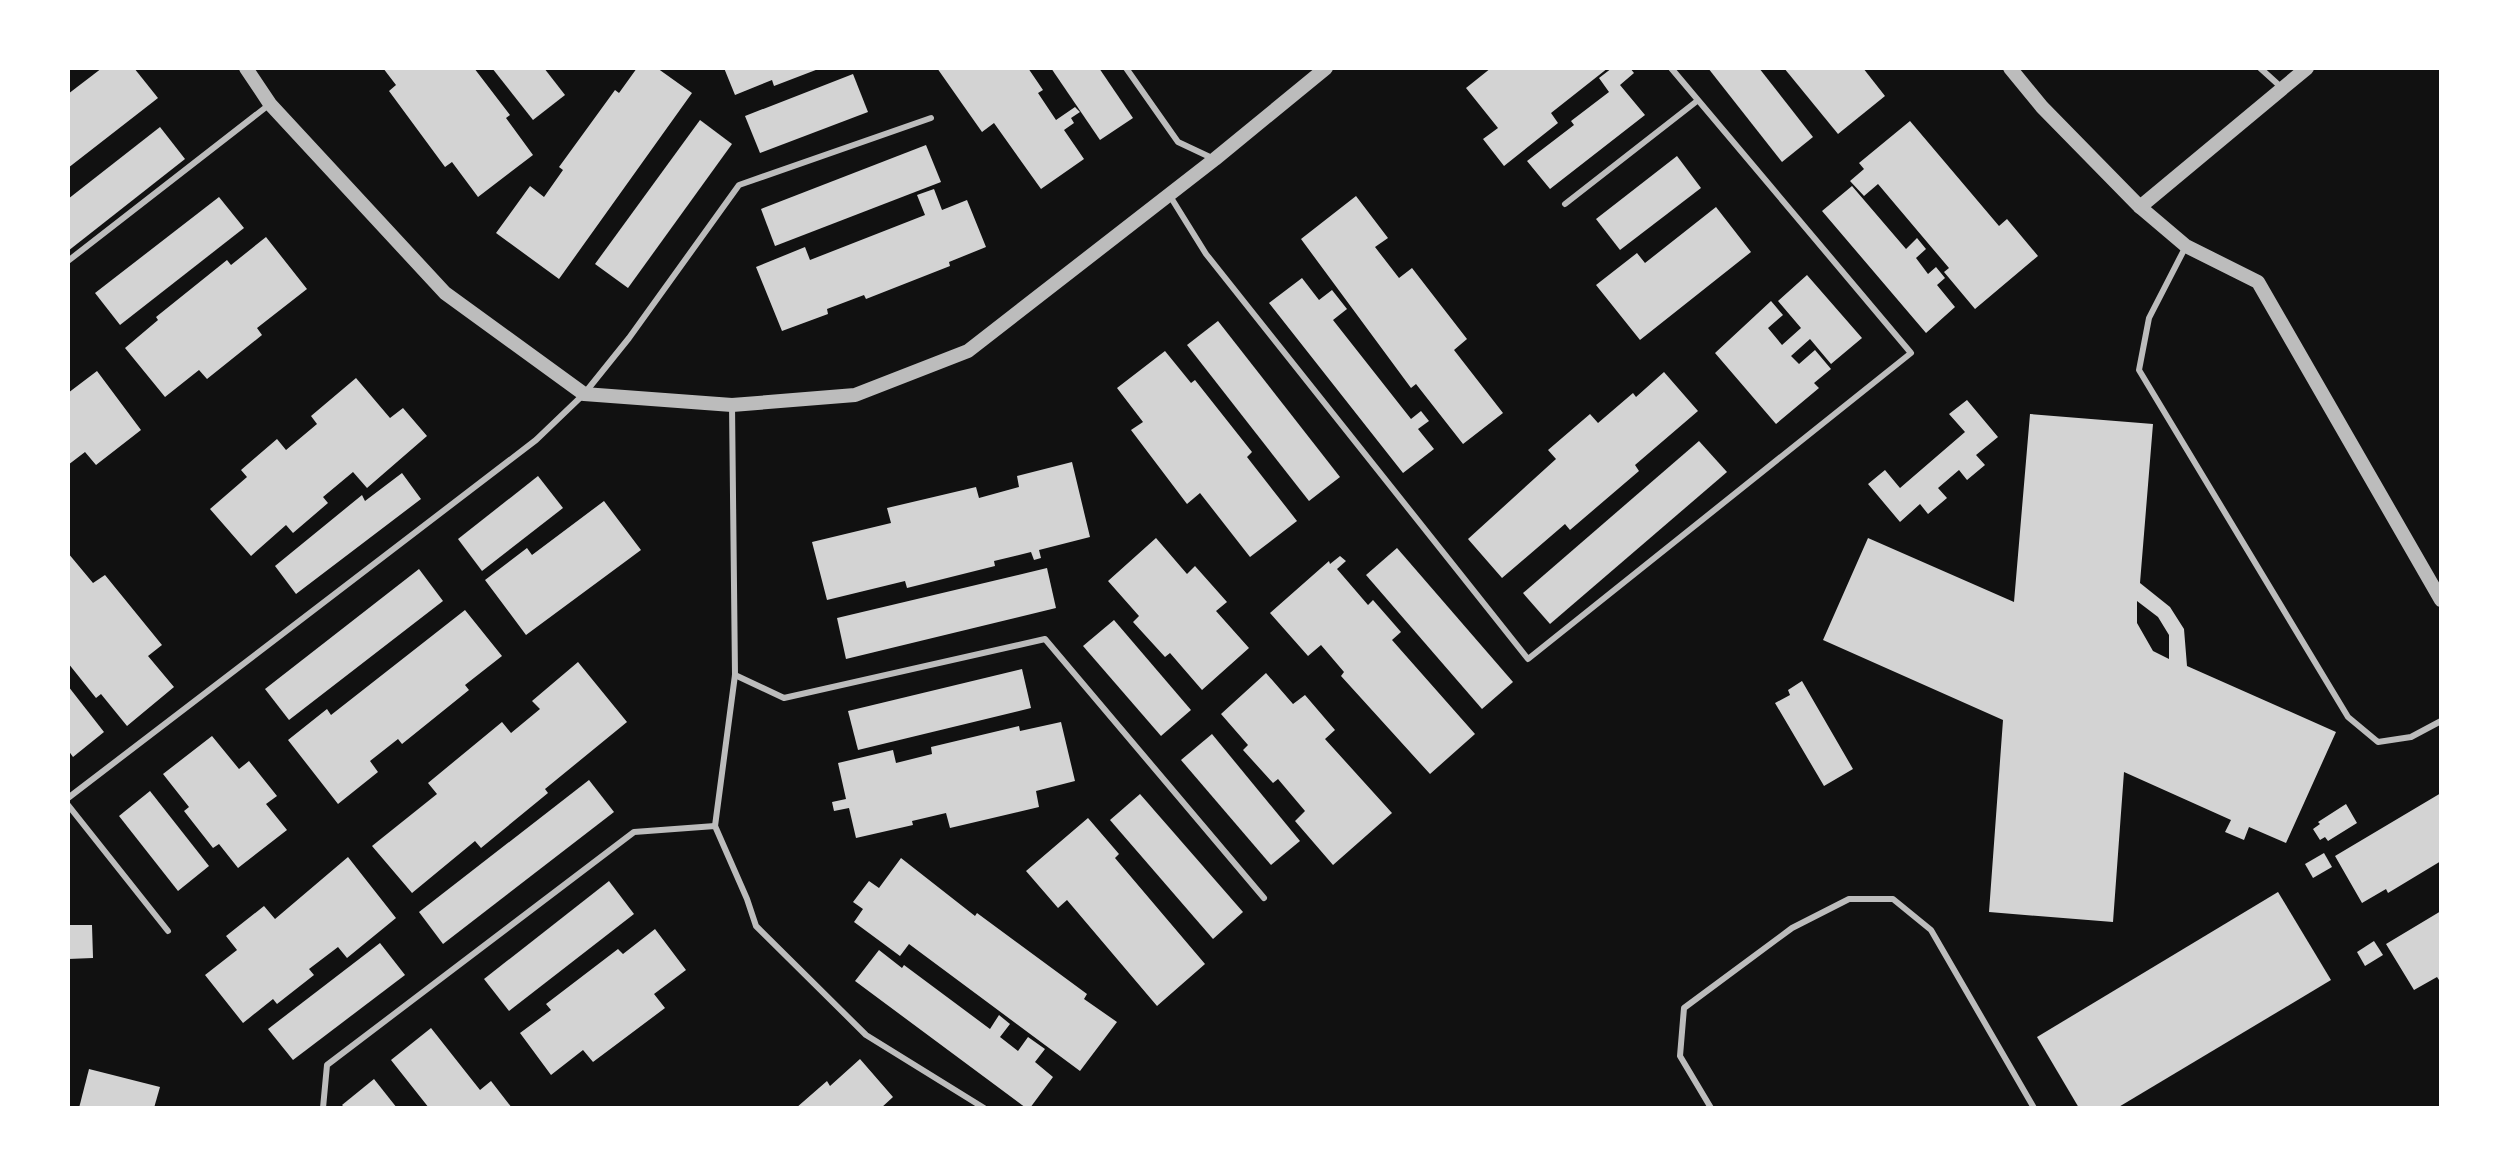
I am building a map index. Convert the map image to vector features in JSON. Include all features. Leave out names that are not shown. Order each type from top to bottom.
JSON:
[{"type":"street","points":[[248,69],[270,104],[445,293],[584,394],[732,405],[855,395],[968,351],[1215,159],[1326,68]]},
{"type":"street","points":[[2010,68],[2042,107],[2140,207],[2186,246],[2258,282],[2441,600]]},
{"type":"street","points":[[2140,207],[2307,68]]},
{"type":"lane","points":[[1126,68],[1178,142],[1215,159]]},
{"type":"lane","points":[[1169,194],[1206,254],[1528,659],[1911,353],[1671,68]]},
{"type":"lane","points":[[2260,68],[2284,89]]},
{"type":"lane","points":[[1565,204],[1697,101]]},
{"type":"lane","points":[[68,261],[270,104]]},
{"type":"lane","points":[[68,798],[536,440],[584,394],[629,338],[739,185],[931,118]]},
{"type":"lane","points":[[2186,246],[2149,318],[2139,370],[2348,717],[2378,742],[2411,737],[2441,721]]},
{"type":"lane","points":[[732,405],[735,675],[715,826],[756,926],[866,1035],[984,1108]]},
{"type":"lane","points":[[735,675],[784,698],[1045,639],[1264,898]]},
{"type":"lane","points":[[68,805],[168,931]]},
{"type":"lane","points":[[323,1108],[327,1065],[634,832],[715,826]]},
{"type":"lane","points":[[1711,1108],[1680,1056],[1684,1008],[1792,928],[1849,899],[1893,899],[1931,930],[2034,1108]]},
{"type":"building","points":[[102,68],[134,68],[158,98],[68,168],[68,94]]},
{"type":"building","points":[[383,68],[474,68],[510,115],[506,118],[533,155],[478,197],[452,162],[445,167],[389,91],[396,85]]},
{"type":"building","points":[[492,68],[544,68],[565,95],[533,120]]},
{"type":"building","points":[[637,68],[657,68],[692,93],[559,279],[496,233],[530,186],[544,197],[563,170],[559,167],[615,90],[619,93]]},
{"type":"building","points":[[724,68],[821,68],[774,86],[772,80],[735,95]]},
{"type":"building","points":[[937,68],[1028,68],[1043,90],[1038,93],[1056,120],[1075,107],[1080,112],[1071,118],[1074,123],[1064,130],[1084,159],[1041,189],[994,123],[982,132]]},
{"type":"building","points":[[1051,68],[1099,68],[1133,118],[1100,140]]},
{"type":"building","points":[[1491,68],[1608,68],[1551,113],[1558,123],[1504,166],[1483,139],[1498,128],[1466,88]]},
{"type":"building","points":[[1612,68],[1630,68],[1634,73],[1620,85],[1645,115],[1550,189],[1527,161],[1574,125],[1571,121],[1609,92],[1599,78]]},
{"type":"building","points":[[1708,68],[1759,68],[1813,137],[1782,162]]},
{"type":"building","points":[[1784,68],[1863,68],[1885,96],[1838,134]]},
{"type":"building","points":[[853,74],[868,112],[760,153],[745,116]]},
{"type":"building","points":[[700,120],[732,144],[628,288],[595,264]]},
{"type":"building","points":[[1910,121],[1999,226],[2007,219],[2038,256],[1975,309],[1944,272],[1949,268],[1878,184],[1864,196],[1850,181],[1864,169],[1859,163]]},
{"type":"building","points":[[160,127],[185,159],[68,251],[68,199]]},
{"type":"building","points":[[926,145],[941,182],[775,246],[761,209]]},
{"type":"building","points":[[1677,156],[1701,188],[1620,250],[1596,219]]},
{"type":"building","points":[[1852,186],[1906,249],[1917,238],[1926,249],[1916,258],[1928,274],[1936,267],[1945,278],[1937,285],[1955,307],[1926,333],[1822,211]]},
{"type":"building","points":[[934,189],[942,210],[967,200],[986,247],[949,262],[950,266],[866,299],[864,295],[827,309],[828,314],[782,331],[756,267],[805,247],[810,260],[925,215],[917,195]]},
{"type":"building","points":[[1356,196],[1388,238],[1375,247],[1399,278],[1412,268],[1467,339],[1454,350],[1503,413],[1463,444],[1416,384],[1411,388],[1301,239]]},
{"type":"building","points":[[219,197],[244,228],[120,325],[95,293]]},
{"type":"building","points":[[1716,207],[1751,252],[1640,340],[1596,285],[1637,253],[1645,263]]},
{"type":"building","points":[[266,237],[307,289],[257,328],[262,335],[207,379],[199,370],[165,397],[125,348],[158,320],[156,317],[227,260],[231,265]]},
{"type":"building","points":[[1807,275],[1862,338],[1831,364],[1810,339],[1791,356],[1799,364],[1815,350],[1831,369],[1814,383],[1819,388],[1776,424],[1715,353],[1771,301],[1783,315],[1768,328],[1782,345],[1801,328],[1778,301]]},
{"type":"building","points":[[1302,278],[1319,300],[1332,290],[1347,309],[1333,320],[1411,419],[1421,411],[1429,421],[1418,429],[1434,449],[1403,473],[1269,303]]},
{"type":"building","points":[[1218,321],[1340,477],[1309,501],[1187,345]]},
{"type":"building","points":[[1165,351],[1191,383],[1195,380],[1252,452],[1247,457],[1297,521],[1250,557],[1200,493],[1187,504],[1131,430],[1143,422],[1117,388]]},
{"type":"building","points":[[97,371],[141,430],[96,465],[85,452],[68,465],[68,393]]},
{"type":"building","points":[[1664,372],[1698,411],[1635,465],[1639,471],[1570,530],[1565,524],[1502,578],[1468,539],[1556,459],[1548,450],[1590,414],[1598,423],[1633,393],[1636,397]]},
{"type":"building","points":[[356,378],[390,418],[403,408],[427,436],[367,488],[353,472],[323,497],[328,503],[293,533],[286,525],[251,556],[210,509],[247,477],[241,470],[277,439],[286,450],[317,424],[311,416]]},
{"type":"building","points":[[1967,400],[1998,437],[1976,455],[1985,465],[1967,480],[1959,470],[1938,488],[1947,498],[1928,514],[1920,504],[1900,522],[1868,484],[1885,470],[1900,488],[1965,432],[1949,414]]},
{"type":"building","points":[[2030,414],[2153,424],[2140,583],[2170,607],[2184,629],[2187,666],[2336,732],[2286,843],[2249,827],[2244,840],[2225,832],[2231,820],[2124,772],[2113,922],[1989,912],[2003,720],[1823,640],[1868,538],[2014,602]],"holes":[[[2137,601],[2158,617],[2169,635],[2169,659],[2153,651],[2137,623]]]},
{"type":"building","points":[[1699,441],[1727,472],[1550,624],[1523,593]]},
{"type":"building","points":[[1072,462],[1090,537],[1039,550],[1041,558],[1034,560],[1031,552],[994,561],[995,566],[907,588],[905,581],[827,600],[812,542],[891,523],[887,508],[976,487],[979,498],[1019,487],[1017,476]]},
{"type":"building","points":[[402,473],[421,499],[296,594],[275,566],[362,495],[365,501]]},
{"type":"building","points":[[538,476],[563,508],[482,571],[458,539]]},
{"type":"building","points":[[604,501],[641,550],[526,635],[485,580],[527,548],[532,555]]},
{"type":"building","points":[[1156,538],[1187,574],[1195,566],[1227,602],[1216,611],[1249,648],[1202,690],[1170,653],[1165,657],[1133,622],[1139,616],[1108,581]]},
{"type":"building","points":[[1397,548],[1513,682],[1482,709],[1366,575]]},
{"type":"building","points":[[68,553],[93,583],[105,575],[162,645],[148,656],[174,687],[127,726],[101,694],[96,698],[68,663]]},
{"type":"building","points":[[1340,556],[1346,561],[1337,569],[1368,605],[1373,600],[1401,632],[1392,640],[1475,734],[1430,774],[1341,676],[1344,672],[1321,645],[1308,656],[1270,613],[1329,561],[1330,564]]},
{"type":"building","points":[[1047,568],[1056,608],[846,659],[837,618]]},
{"type":"building","points":[[419,569],[443,601],[289,720],[265,689]]},
{"type":"building","points":[[465,610],[502,656],[465,685],[469,690],[402,744],[398,739],[370,761],[378,772],[338,804],[288,740],[327,709],[331,715]]},
{"type":"building","points":[[1114,620],[1191,710],[1161,736],[1083,646]]},
{"type":"building","points":[[578,662],[627,722],[545,789],[548,793],[481,848],[475,841],[412,893],[372,846],[437,794],[428,783],[502,722],[511,733],[540,709],[532,701]]},
{"type":"building","points":[[1022,669],[1031,708],[858,750],[848,711]]},
{"type":"building","points":[[1266,673],[1293,704],[1305,695],[1335,730],[1325,739],[1392,813],[1333,865],[1295,821],[1305,811],[1278,779],[1273,783],[1243,750],[1248,745],[1221,714]]},
{"type":"building","points":[[1802,681],[1853,769],[1824,786],[1775,703],[1790,695],[1788,690]]},
{"type":"building","points":[[68,686],[104,732],[73,757],[68,750]]},
{"type":"building","points":[[1061,722],[1075,781],[1036,791],[1039,807],[950,828],[946,813],[912,821],[913,825],[856,838],[849,808],[834,811],[832,802],[846,799],[838,763],[893,750],[896,763],[932,754],[931,747],[1019,726],[1020,731]]},
{"type":"building","points":[[1212,734],[1300,841],[1271,865],[1181,760]]},
{"type":"building","points":[[212,736],[239,769],[249,761],[277,796],[266,804],[287,830],[238,868],[219,844],[213,848],[184,811],[189,807],[163,774]]},
{"type":"building","points":[[589,780],[614,812],[443,944],[419,912]]},
{"type":"building","points":[[150,791],[209,866],[178,891],[119,816]]},
{"type":"building","points":[[2441,793],[2441,861],[2388,893],[2386,889],[2362,903],[2335,856]]},
{"type":"building","points":[[1140,794],[1243,912],[1213,939],[1110,820]]},
{"type":"building","points":[[2346,804],[2357,823],[2328,841],[2325,837],[2320,840],[2313,829],[2320,824],[2318,822]]},
{"type":"building","points":[[1088,818],[1119,854],[1115,858],[1205,964],[1157,1006],[1067,900],[1058,908],[1026,871]]},
{"type":"building","points":[[2324,853],[2332,867],[2313,878],[2305,864]]},
{"type":"building","points":[[348,857],[396,918],[347,958],[338,947],[309,969],[314,975],[277,1004],[273,999],[243,1023],[205,975],[237,950],[226,936],[264,906],[275,919]]},
{"type":"building","points":[[901,858],[975,916],[977,913],[1087,994],[1084,999],[1117,1022],[1080,1071],[909,944],[900,956],[854,922],[863,909],[853,902],[869,881],[879,888]]},
{"type":"building","points":[[609,881],[634,914],[509,1011],[484,979]]},
{"type":"building","points":[[2278,892],[2331,980],[2117,1108],[2079,1108],[2037,1037]]},
{"type":"building","points":[[2441,911],[2441,978],[2439,980],[2437,977],[2414,990],[2386,944]]},
{"type":"building","points":[[68,925],[92,925],[93,958],[68,959]]},
{"type":"building","points":[[655,929],[686,970],[654,994],[665,1008],[593,1062],[583,1050],[551,1075],[520,1033],[551,1010],[546,1004],[618,949],[623,954]]},
{"type":"building","points":[[2374,941],[2383,955],[2365,966],[2357,952]]},
{"type":"building","points":[[380,943],[405,975],[293,1060],[268,1029]]},
{"type":"building","points":[[879,950],[990,1029],[999,1015],[1010,1024],[1000,1037],[1018,1051],[1028,1037],[1045,1049],[1035,1062],[1053,1077],[1030,1108],[855,981]]},
{"type":"building","points":[[431,1028],[480,1090],[491,1081],[512,1108],[429,1108],[391,1060]]},
{"type":"building","points":[[860,1059],[893,1097],[881,1108],[796,1108],[827,1081],[830,1086]]},
{"type":"building","points":[[89,1069],[160,1087],[154,1108],[79,1108]]},
{"type":"building","points":[[374,1079],[397,1108],[345,1108],[342,1105]]}]
